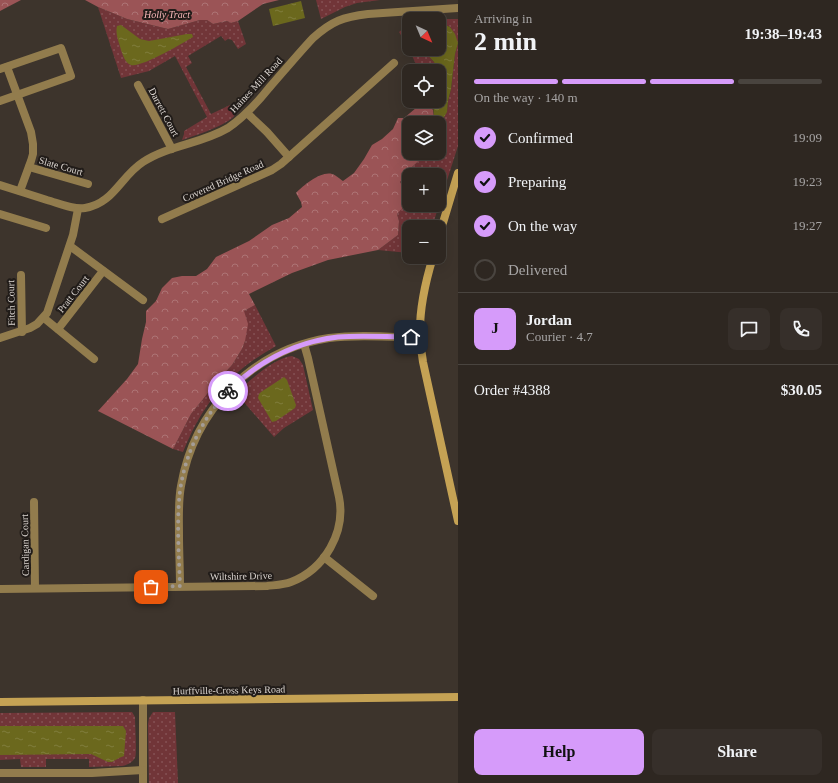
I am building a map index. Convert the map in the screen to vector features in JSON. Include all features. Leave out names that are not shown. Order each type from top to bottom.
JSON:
[{"type":"main road","points":[[444,220],[458,173]]},
{"type":"main road","points":[[431,264],[423,294],[420,316],[420,338],[423,362],[458,521]]},
{"type":"main road","name":"Hurffville-Cross Keys Road","points":[[0,702],[458,697]]},
{"type":"street","name":"Haines Mill Road","points":[[0,185],[78,209],[98,205],[114,192],[128,175],[142,162],[172,149],[196,142],[218,133],[238,121],[247,113],[309,42],[324,28],[335,22],[356,15],[458,8]]},
{"type":"street","points":[[0,101],[17,95],[71,76],[61,48],[3,68],[17,95],[32,138],[33,154],[20,192]]},
{"type":"street","name":"Covered Bridge Road","points":[[162,219],[272,170],[281,164],[394,63]]},
{"type":"street","name":"Darrett Court","points":[[138,85],[172,149]]},
{"type":"street","points":[[247,113],[267,132],[289,157]]},
{"type":"street","name":"Slate Court","points":[[29,167],[88,184]]},
{"type":"street","points":[[0,338],[22,332],[37,324],[44,318],[50,307],[70,246],[78,209]]},
{"type":"street","points":[[0,214],[46,228]]},
{"type":"street","name":"Pratt Court","points":[[70,246],[142,300]]},
{"type":"street","name":"Pratt Court","points":[[58,330],[103,271]]},
{"type":"street","name":"Fitch Court","points":[[21,275],[22,332]]},
{"type":"street","name":"Pratt Court","points":[[44,318],[94,359]]},
{"type":"street","points":[[180,586],[179,499],[185,466],[196,437],[206,419],[228,391],[260,364],[276,355],[304,344],[330,338],[347,337],[420,338]]},
{"type":"street","name":"Wiltshire Drive","points":[[0,589],[267,586],[292,582],[307,574],[324,557],[332,544],[338,529],[341,515],[340,504],[304,344]]},
{"type":"street","name":"Cardigan Court","points":[[34,502],[35,588]]},
{"type":"street","points":[[324,557],[373,596]]},
{"type":"street","points":[[143,700],[143,783]]},
{"type":"street","points":[[0,773],[92,773],[143,770]]},
{"type":"shaded area","points":[[316,0],[380,0],[357,3],[345,7],[321,19]]},
{"type":"shaded area","points":[[98,7],[127,19],[168,29],[200,20],[207,20],[213,24],[227,21],[231,23],[238,21],[246,44],[238,49],[232,40],[228,39],[225,41],[221,36],[188,56],[192,63],[186,67],[211,114],[230,105],[236,109],[235,115],[225,123],[182,140],[184,131],[207,117],[175,56],[149,71],[121,78]]},
{"type":"shaded area","points":[[446,19],[458,19],[458,43],[450,27],[446,25]]},
{"type":"shaded area","points":[[402,30],[402,37],[399,32]]},
{"type":"shaded area","points":[[458,43],[458,146],[446,183],[446,168],[411,168],[420,160],[446,160],[446,116],[444,116],[447,111],[455,54]]},
{"type":"shaded area","points":[[412,56],[429,56],[435,64],[416,64]]},
{"type":"shaded area","points":[[402,199],[402,212],[437,212],[434,220],[402,220],[402,252],[378,250],[398,235],[399,221],[397,214]]},
{"type":"shaded area","points":[[255,305],[276,346],[252,361],[230,379],[221,389],[203,411],[183,452],[173,449],[191,414],[232,365],[242,349],[245,341],[244,311]]},
{"type":"shaded area","points":[[292,356],[299,359],[303,365],[313,410],[284,428],[274,437],[236,393],[270,365],[285,357]]},
{"type":"shaded area","points":[[132,712],[135,717],[136,755],[129,764],[122,766],[89,767],[89,759],[46,759],[46,767],[21,767],[20,759],[0,760],[0,713]]},
{"type":"shaded area","points":[[153,712],[175,712],[178,783],[149,783],[148,724],[149,718]]},
{"type":"green space","points":[[0,0],[21,0],[0,11]]},
{"type":"green space","name":"Holly Tract","points":[[85,0],[279,0],[263,4],[238,21],[231,23],[227,21],[213,24],[207,20],[200,20],[168,29],[127,19]]},
{"type":"green space","points":[[416,108],[432,108],[434,116],[406,116]]},
{"type":"green space","points":[[398,118],[402,118],[402,160],[420,160],[411,168],[402,168],[402,179],[400,182],[402,185],[402,208],[397,214],[399,221],[398,235],[378,250],[328,260],[292,273],[249,294],[255,305],[244,311],[248,324],[242,349],[232,365],[191,414],[173,449],[98,411],[127,379],[138,364],[146,322],[146,311],[156,301],[162,288],[172,278],[196,276],[207,269],[216,257],[249,241],[272,225],[289,218],[302,207],[296,193],[313,179],[328,174],[336,176],[343,181],[354,173],[372,145],[382,139],[393,129]]},
{"type":"water","points":[[301,1],[305,18],[273,26],[269,9]]},
{"type":"water","points":[[121,25],[140,39],[149,41],[187,34],[192,34],[193,37],[144,63],[131,65],[124,59],[116,32],[117,26]]},
{"type":"water","points":[[446,25],[450,27],[455,34],[458,43],[455,54],[447,112],[445,116],[434,116],[433,108],[446,108],[446,64],[435,64],[429,56],[446,56]]},
{"type":"water","points":[[284,377],[287,380],[296,405],[295,408],[276,421],[272,422],[258,398],[259,394]]},
{"type":"water","points":[[0,726],[123,726],[126,731],[124,756],[112,762],[108,762],[91,754],[0,755]]},
{"type":"way so far","points":[[151,587],[180,586],[179,499],[185,466],[196,437],[206,419],[228,391]]},
{"type":"route","points":[[228,391],[251,370],[260,364],[276,355],[314,341],[339,337],[411,337]]}]
